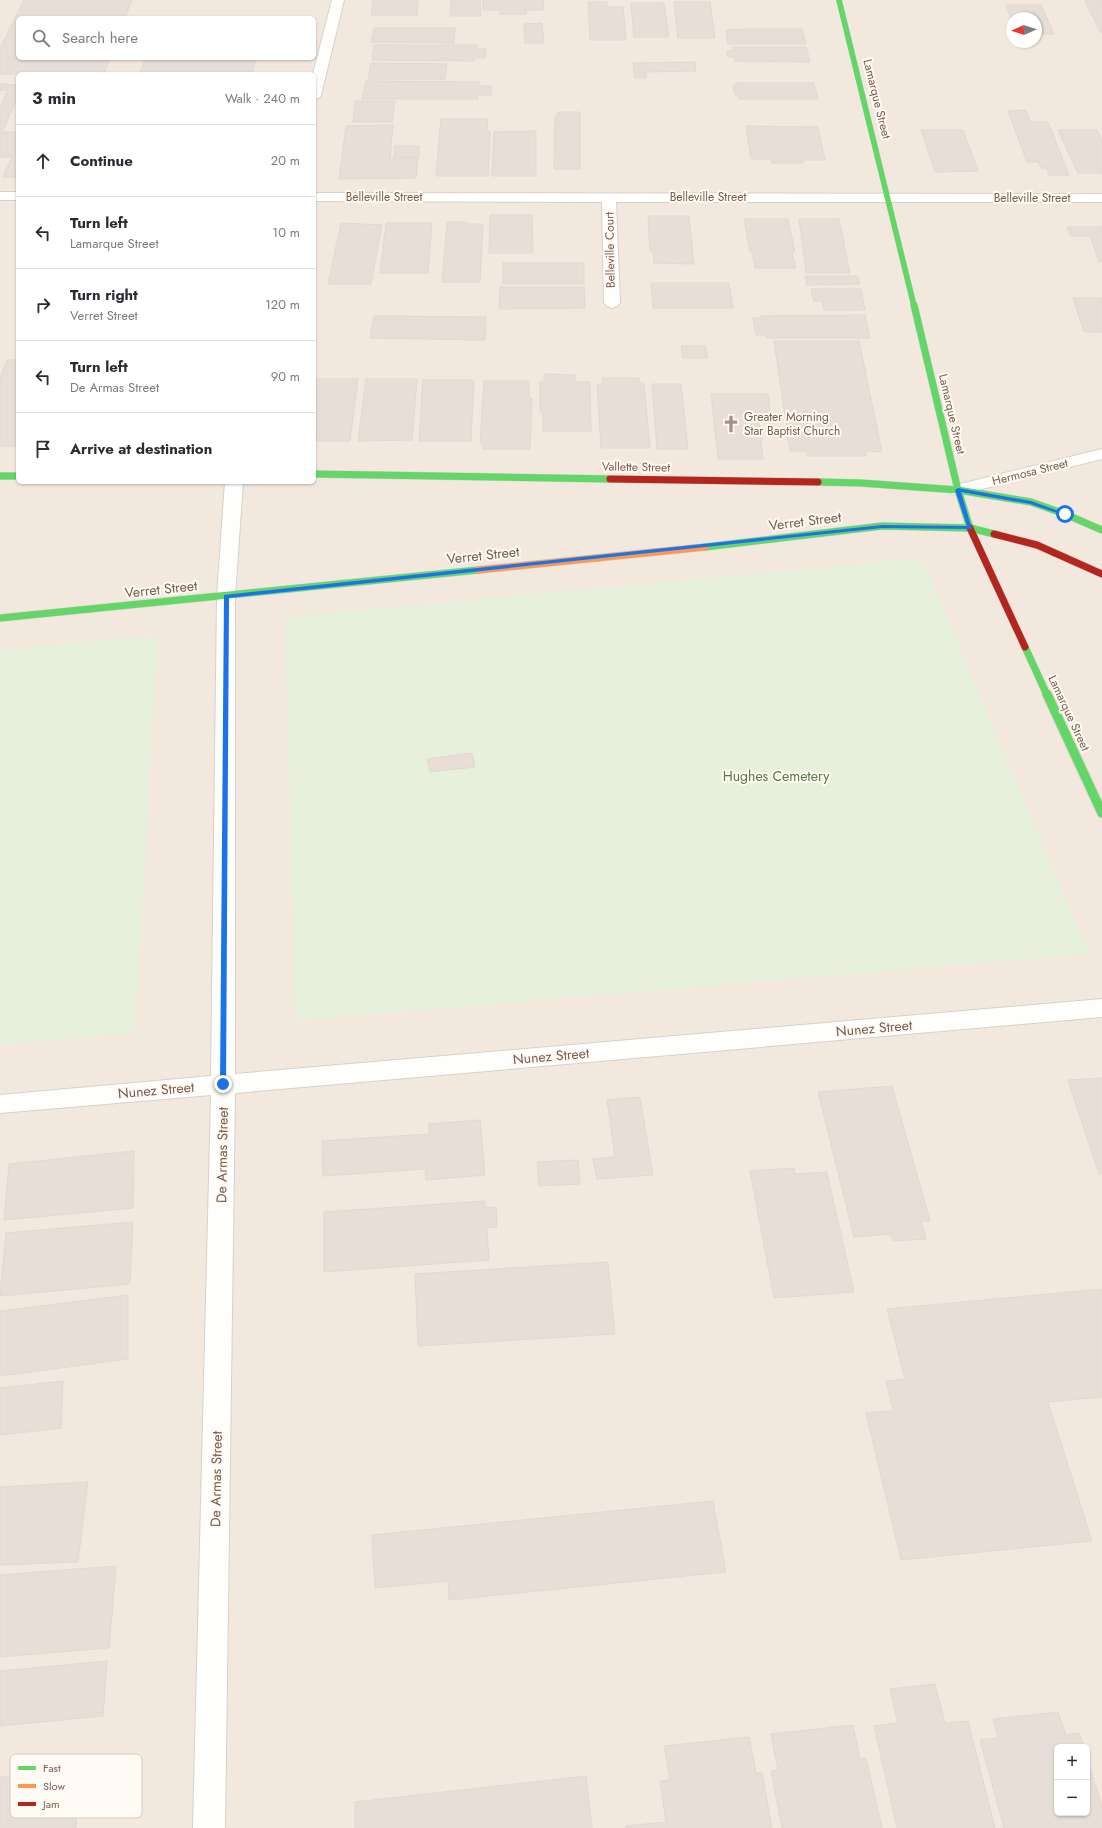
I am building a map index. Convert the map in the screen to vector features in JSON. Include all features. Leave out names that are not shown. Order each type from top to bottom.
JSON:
[{"type":"main road","name":"Lamarque Street","points":[[839,0],[889,198],[958,490],[970,528],[1102,813]]},
{"type":"main road","name":"Vallette Street","points":[[316,474],[861,483],[958,490],[1031,502],[1065,514],[1102,530]]},
{"type":"main road","points":[[0,476],[16,476]]},
{"type":"main road","name":"Verret Street","points":[[0,618],[226,596],[782,538],[882,526],[970,528],[1037,545],[1102,574]]},
{"type":"street","points":[[316,87],[338,0]]},
{"type":"street","points":[[0,196],[16,196]]},
{"type":"street","name":"Belleville Street","points":[[316,197],[1102,198]]},
{"type":"street","name":"Belleville Court","points":[[609,197],[612,303]]},
{"type":"street","name":"Hermosa Street","points":[[958,490],[1102,454]]},
{"type":"street","name":"De Armas Street","points":[[209,1828],[223,1084],[226,596],[234,484]]},
{"type":"street","name":"Nunez Street","points":[[0,1104],[1102,1008]]},
{"type":"shaded area","points":[[0,0],[1102,0],[1102,1828],[0,1828]]},
{"type":"green space","name":"Hughes Cemetery","points":[[922,558],[1089,954],[295,1021],[285,617]]},
{"type":"green space","points":[[158,635],[135,1033],[0,1045],[0,650]]},
{"type":"building","points":[[24,0],[132,0],[126,16],[16,16]]},
{"type":"building","points":[[373,0],[418,0],[417,15],[371,15]]},
{"type":"building","points":[[451,0],[480,0],[481,16],[450,16]]},
{"type":"building","points":[[483,0],[543,0],[544,10],[526,10],[526,14],[500,14],[500,10],[483,10]]},
{"type":"building","points":[[1085,1],[1102,1],[1102,33],[1101,33]]},
{"type":"building","points":[[588,2],[607,2],[607,7],[623,7],[626,40],[590,40]]},
{"type":"building","points":[[674,2],[710,2],[715,38],[678,38]]},
{"type":"building","points":[[631,3],[664,3],[669,37],[634,37]]},
{"type":"building","points":[[1006,5],[1041,5],[1054,34],[1042,34],[1042,12],[1009,12]]},
{"type":"building","points":[[16,16],[16,60],[109,60],[105,72],[16,72],[16,74],[0,74],[0,49]]},
{"type":"building","points":[[542,23],[544,43],[525,43],[524,24]]},
{"type":"building","points":[[374,28],[455,28],[454,43],[371,42]]},
{"type":"building","points":[[802,29],[806,44],[728,44],[726,30]]},
{"type":"building","points":[[374,45],[477,45],[476,49],[486,49],[485,58],[475,58],[474,61],[372,60]]},
{"type":"building","points":[[733,47],[806,47],[810,62],[735,61],[734,57],[728,57],[727,51],[733,51]]},
{"type":"building","points":[[144,60],[256,60],[252,72],[141,72]]},
{"type":"building","points":[[695,62],[696,71],[646,72],[646,78],[635,78],[633,63]]},
{"type":"building","points":[[371,63],[447,64],[445,79],[368,79]]},
{"type":"building","points":[[366,81],[479,82],[479,86],[491,86],[491,95],[478,95],[478,99],[362,99]]},
{"type":"building","points":[[736,83],[814,83],[818,99],[739,99],[738,96],[735,95],[733,86],[736,86]]},
{"type":"building","points":[[0,84],[16,85],[16,100],[2,132],[16,132],[16,177],[3,177],[12,157],[0,157],[0,107],[8,90],[0,90]]},
{"type":"building","points":[[355,101],[395,101],[392,122],[353,122]]},
{"type":"building","points":[[1026,110],[1030,122],[1048,122],[1069,175],[1049,175],[1047,168],[1041,168],[1039,162],[1027,162],[1008,111]]},
{"type":"building","points":[[558,112],[580,112],[580,169],[554,169],[555,117],[557,117]]},
{"type":"building","points":[[441,119],[488,119],[487,131],[490,131],[488,176],[436,176]]},
{"type":"building","points":[[393,125],[390,158],[418,158],[416,178],[339,179],[346,126]]},
{"type":"building","points":[[746,126],[818,127],[825,160],[802,160],[803,163],[772,163],[771,159],[751,159]]},
{"type":"building","points":[[921,130],[963,130],[978,171],[935,172]]},
{"type":"building","points":[[1058,130],[1097,130],[1102,140],[1102,173],[1078,173]]},
{"type":"building","points":[[536,131],[536,176],[492,176],[494,132]]},
{"type":"building","points":[[395,146],[419,146],[419,157],[394,157]]},
{"type":"building","points":[[490,215],[532,215],[533,253],[489,253]]},
{"type":"building","points":[[648,216],[689,216],[694,264],[654,263],[653,251],[650,251]]},
{"type":"building","points":[[744,219],[788,219],[795,252],[792,252],[796,268],[755,268],[752,252],[750,252]]},
{"type":"building","points":[[799,219],[839,219],[850,273],[806,273]]},
{"type":"building","points":[[447,222],[483,224],[480,282],[442,282]]},
{"type":"building","points":[[341,223],[382,225],[371,284],[328,284]]},
{"type":"building","points":[[386,223],[432,223],[428,273],[380,273]]},
{"type":"building","points":[[1067,227],[1102,227],[1102,262],[1099,262],[1090,236],[1070,236]]},
{"type":"building","points":[[503,263],[584,263],[584,284],[503,284]]},
{"type":"building","points":[[805,276],[858,276],[860,284],[807,285]]},
{"type":"building","points":[[651,283],[729,283],[733,308],[653,308]]},
{"type":"building","points":[[500,287],[584,287],[585,308],[499,309]]},
{"type":"building","points":[[811,289],[861,289],[865,310],[824,310],[822,301],[814,301]]},
{"type":"building","points":[[1073,298],[1102,298],[1102,332],[1084,332]]},
{"type":"building","points":[[865,315],[870,338],[766,338],[766,335],[756,335],[753,318],[762,318],[761,316]]},
{"type":"building","points":[[374,316],[486,317],[485,340],[370,338]]},
{"type":"building","points":[[774,341],[859,341],[882,452],[865,451],[866,456],[808,456],[806,451],[790,451]]},
{"type":"building","points":[[681,346],[705,346],[708,358],[683,358]]},
{"type":"building","points":[[7,360],[16,360],[16,446],[0,446],[0,378]]},
{"type":"building","points":[[544,374],[575,375],[575,382],[590,382],[591,431],[543,431],[543,412],[540,412],[540,382],[544,382]]},
{"type":"building","points":[[602,378],[639,378],[640,384],[644,384],[650,448],[601,448],[597,384],[603,384]]},
{"type":"building","points":[[316,379],[358,379],[350,441],[316,441]]},
{"type":"building","points":[[366,379],[417,379],[412,440],[358,441]]},
{"type":"building","points":[[423,380],[474,380],[471,441],[419,441]]},
{"type":"building","points":[[484,381],[529,381],[529,398],[532,398],[530,449],[483,449],[483,443],[480,443]]},
{"type":"building","points":[[652,384],[681,384],[688,449],[657,449]]},
{"type":"building","points":[[711,394],[768,394],[770,412],[758,412],[763,459],[718,459]]},
{"type":"building","points":[[472,753],[475,767],[430,772],[427,759]]},
{"type":"building","points":[[1102,1078],[1102,1174],[1099,1174],[1068,1080]]},
{"type":"building","points":[[892,1086],[930,1221],[921,1221],[926,1239],[893,1241],[891,1234],[854,1237],[818,1092]]},
{"type":"building","points":[[640,1097],[653,1175],[597,1179],[593,1159],[615,1157],[607,1100]]},
{"type":"building","points":[[480,1120],[485,1175],[426,1180],[425,1169],[323,1176],[322,1141],[429,1134],[429,1124]]},
{"type":"building","points":[[134,1151],[133,1208],[4,1220],[9,1164]]},
{"type":"building","points":[[578,1160],[580,1184],[539,1186],[537,1162]]},
{"type":"building","points":[[794,1168],[795,1174],[827,1172],[854,1292],[774,1298],[750,1171]]},
{"type":"building","points":[[485,1201],[485,1208],[496,1207],[497,1227],[487,1228],[489,1260],[324,1272],[324,1212]]},
{"type":"building","points":[[133,1222],[130,1284],[0,1296],[6,1233]]},
{"type":"building","points":[[608,1262],[615,1334],[418,1346],[415,1274]]},
{"type":"building","points":[[1102,1289],[1102,1397],[1048,1402],[1092,1541],[901,1560],[866,1413],[893,1411],[886,1381],[905,1379],[887,1309]]},
{"type":"building","points":[[128,1295],[128,1359],[0,1376],[0,1311]]},
{"type":"building","points":[[63,1381],[61,1428],[0,1435],[0,1388]]},
{"type":"building","points":[[88,1482],[78,1562],[0,1565],[0,1487]]},
{"type":"building","points":[[713,1501],[726,1572],[449,1600],[448,1581],[375,1588],[372,1535]]},
{"type":"building","points":[[116,1566],[109,1648],[0,1657],[0,1575]]},
{"type":"building","points":[[107,1661],[103,1716],[0,1726],[0,1671]]},
{"type":"building","points":[[935,1684],[945,1723],[968,1721],[995,1828],[897,1828],[874,1726],[898,1723],[890,1689]]},
{"type":"building","points":[[1058,1712],[1066,1735],[1079,1733],[1083,1744],[1054,1744],[1054,1816],[1090,1816],[1090,1768],[1102,1807],[1102,1828],[1004,1828],[980,1740],[998,1738],[993,1719]]},
{"type":"building","points":[[853,1725],[860,1759],[866,1758],[882,1828],[782,1828],[771,1771],[778,1770],[771,1734]]},
{"type":"building","points":[[749,1737],[756,1773],[762,1772],[772,1828],[626,1828],[626,1826],[666,1822],[660,1781],[670,1780],[664,1746]]},
{"type":"building","points":[[10,1776],[10,1818],[76,1818],[76,1828],[0,1828],[0,1777]]},
{"type":"building","points":[[586,1776],[592,1828],[355,1828],[355,1802]]},
{"type":"traffic: fast","points":[[839,0],[889,198],[958,490],[970,528]]},
{"type":"traffic: fast","points":[[316,474],[610,479]]},
{"type":"traffic: fast","points":[[0,476],[16,476]]},
{"type":"traffic: fast","points":[[818,482],[861,483],[958,490],[1031,502],[1065,514],[1102,530]]},
{"type":"traffic: fast","points":[[705,547],[882,526],[970,528],[994,534]]},
{"type":"traffic: fast","points":[[0,618],[478,570]]},
{"type":"traffic: fast","points":[[1025,647],[1102,813]]},
{"type":"traffic: slow","points":[[478,570],[705,547]]},
{"type":"traffic: jam","points":[[610,479],[818,482]]},
{"type":"traffic: jam","points":[[970,528],[1025,647]]},
{"type":"traffic: jam","points":[[994,534],[1037,545],[1102,574]]},
{"type":"place","name":"Greater Morning Star Baptist Church","points":[[731,424]]},
{"type":"route","points":[[223,1084],[226,596],[790,538],[882,526],[970,528],[958,490],[1031,502],[1065,514]]}]
